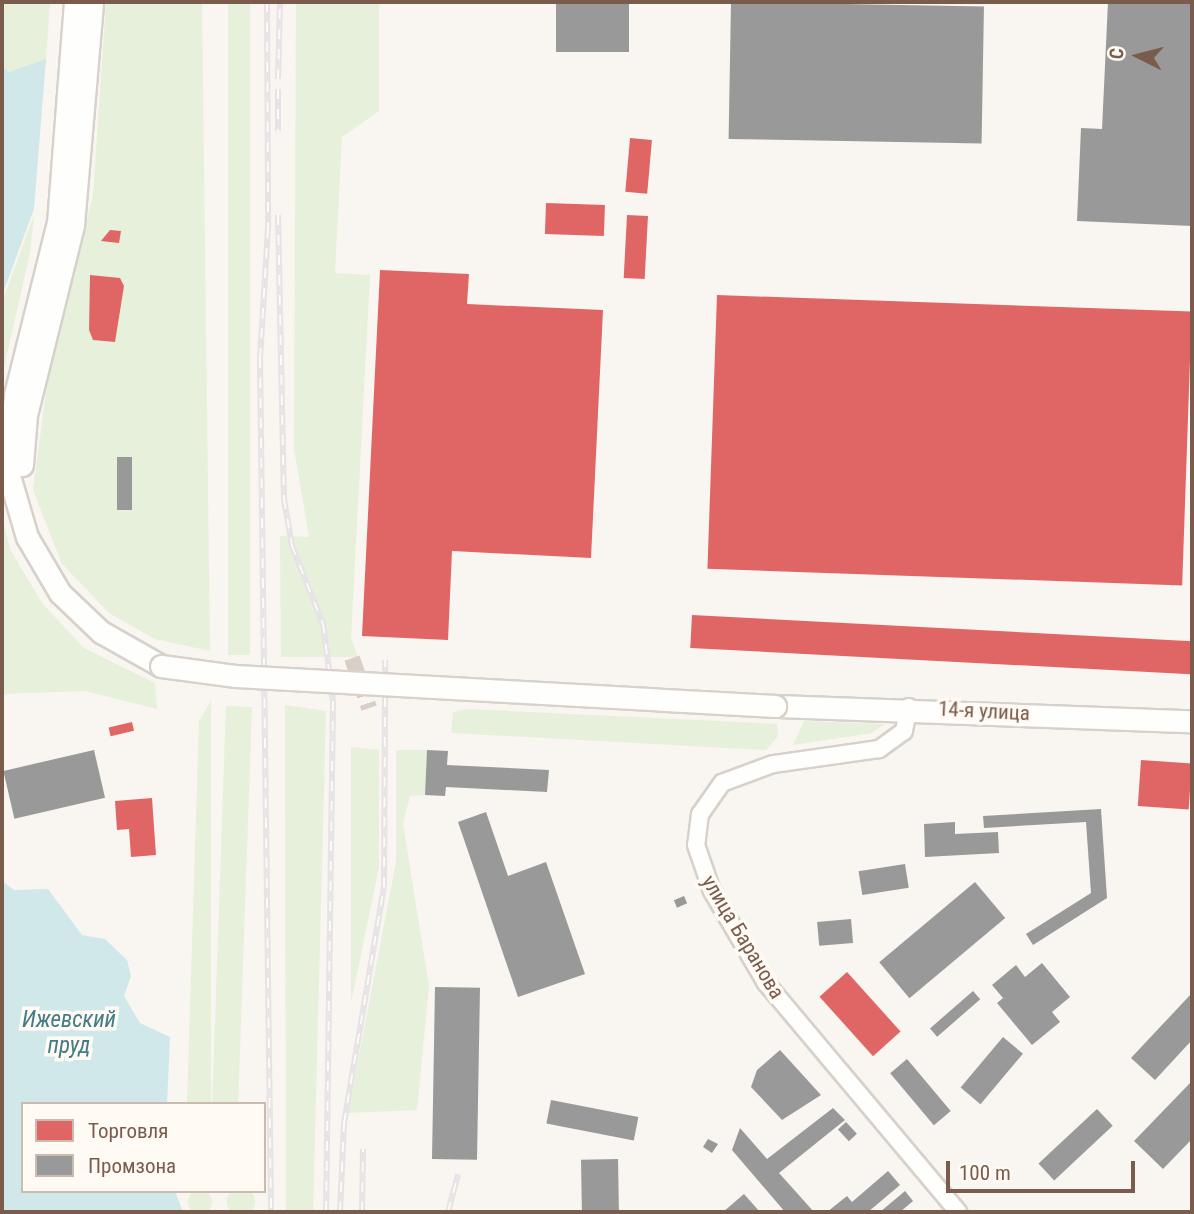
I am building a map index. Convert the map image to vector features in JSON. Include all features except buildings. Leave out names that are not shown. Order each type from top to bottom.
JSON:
[{"type":"main road","points":[[75,2],[59,213],[16,395],[8,472],[27,537],[60,593],[101,632],[162,658]]},
{"type":"main road","points":[[92,2],[74,225],[26,415],[21,471],[36,526],[67,580],[110,624],[162,658]]},
{"type":"main road","name":"14-я улица","points":[[162,658],[236,676],[776,699],[1192,721]]},
{"type":"street","name":"улица Баранова","points":[[902,707],[898,739],[879,748],[774,764],[722,783],[700,814],[696,845],[712,891],[766,984],[958,1212]]},
{"type":"green space","points":[[2,2],[50,2],[46,59],[9,72],[2,66]]},
{"type":"green space","points":[[63,2],[68,2],[55,183],[44,253]]},
{"type":"green space","points":[[106,2],[202,2],[210,651],[155,639],[109,613],[62,564],[33,490],[47,384],[93,195]]},
{"type":"green space","points":[[228,2],[250,2],[250,655],[228,655]]},
{"type":"green space","points":[[296,2],[379,2],[379,111],[342,137],[335,273],[370,275],[351,638],[358,657],[281,657],[280,536],[309,537],[294,449]]},
{"type":"green space","points":[[34,215],[30,253],[2,376],[2,302]]},
{"type":"green space","points":[[2,516],[10,549],[42,603],[84,648],[155,683],[157,709],[85,691],[2,694]]},
{"type":"green space","points":[[211,701],[211,1102],[187,1102],[199,721]]},
{"type":"green space","points":[[285,705],[326,711],[313,1212],[286,1212]]},
{"type":"green space","points":[[226,706],[252,707],[238,1102],[212,1102]]},
{"type":"green space","points":[[466,709],[777,724],[778,736],[766,750],[451,733],[453,712]]},
{"type":"green space","points":[[804,721],[885,724],[872,733],[793,745]]},
{"type":"green space","points":[[351,747],[379,750],[379,867],[351,1003]]},
{"type":"green space","points":[[396,750],[427,750],[425,795],[410,796],[403,824],[429,986],[417,1110],[348,1113],[396,862]]},
{"type":"green space","points":[[191,1193],[209,1193],[209,1211],[200,1214],[191,1211],[188,1202]]},
{"type":"green space","points":[[230,1193],[252,1193],[254,1207],[246,1215],[236,1215],[228,1207]]},
{"type":"water","points":[[46,59],[34,209],[2,296],[2,66],[9,72]]},
{"type":"water","name":"Ижевский пруд","points":[[2,881],[14,890],[48,889],[82,935],[105,939],[127,960],[131,976],[124,996],[140,1023],[170,1037],[167,1102],[21,1102],[21,1193],[176,1193],[183,1212],[2,1212]]},
{"type":"tunnel","points":[[352,658],[369,708]]},
{"type":"railway","points":[[267,2],[268,228],[260,358],[271,1212]]},
{"type":"railway","points":[[278,79],[280,2]]},
{"type":"railway","points":[[278,89],[278,131]]},
{"type":"railway","points":[[278,215],[284,499],[292,546],[323,624],[333,701],[326,1212]]},
{"type":"railway","points":[[340,1212],[344,1123],[384,887],[385,660]]},
{"type":"railway","points":[[362,1212],[363,1149]]},
{"type":"railway","points":[[448,1212],[458,1174]]}]
